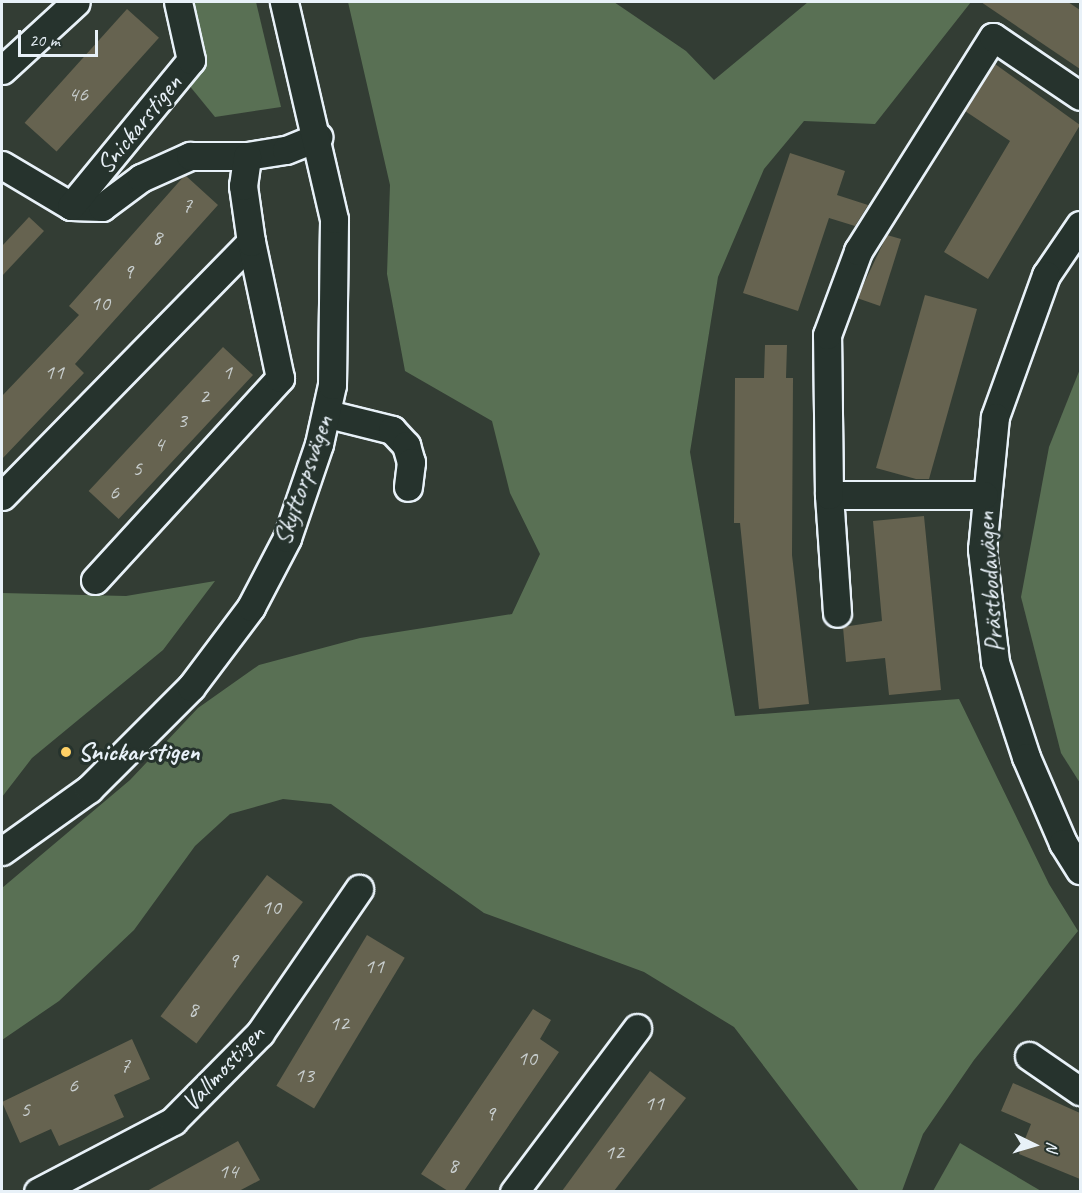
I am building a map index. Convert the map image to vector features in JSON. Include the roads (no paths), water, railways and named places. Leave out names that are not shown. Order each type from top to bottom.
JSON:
[{"type":"street","points":[[2,70],[76,2]]},
{"type":"street","name":"Snickarstigen","points":[[71,207],[191,60],[178,2]]},
{"type":"street","name":"Skyttorpsvägen","points":[[2,851],[89,789],[191,687],[251,607],[287,538],[328,414],[334,219],[318,136],[284,2]]},
{"type":"street","points":[[837,613],[829,495],[827,335],[858,250],[993,37],[1080,96]]},
{"type":"street","name":"Snickarstigen","points":[[71,207],[102,207],[141,178],[190,156],[247,156],[286,150],[318,136]]},
{"type":"street","points":[[95,580],[280,378],[251,242],[243,186],[247,156]]},
{"type":"street","points":[[2,165],[71,207]]},
{"type":"street","name":"Prästbodavägen","points":[[1080,225],[1046,276],[995,417],[984,495],[982,549],[995,662],[1026,757],[1063,843],[1080,870]]},
{"type":"street","points":[[2,496],[251,242]]},
{"type":"street","points":[[328,414],[392,430],[406,445],[411,462],[408,487]]},
{"type":"street","points":[[829,495],[984,495]]},
{"type":"street","name":"Vallmostigen","points":[[38,1191],[173,1121],[260,1033],[359,889]]},
{"type":"street","points":[[514,1191],[637,1028]]},
{"type":"street","points":[[1029,1056],[1080,1091]]},
{"type":"place","name":"Snickarstigen","points":[[66,752]]}]
